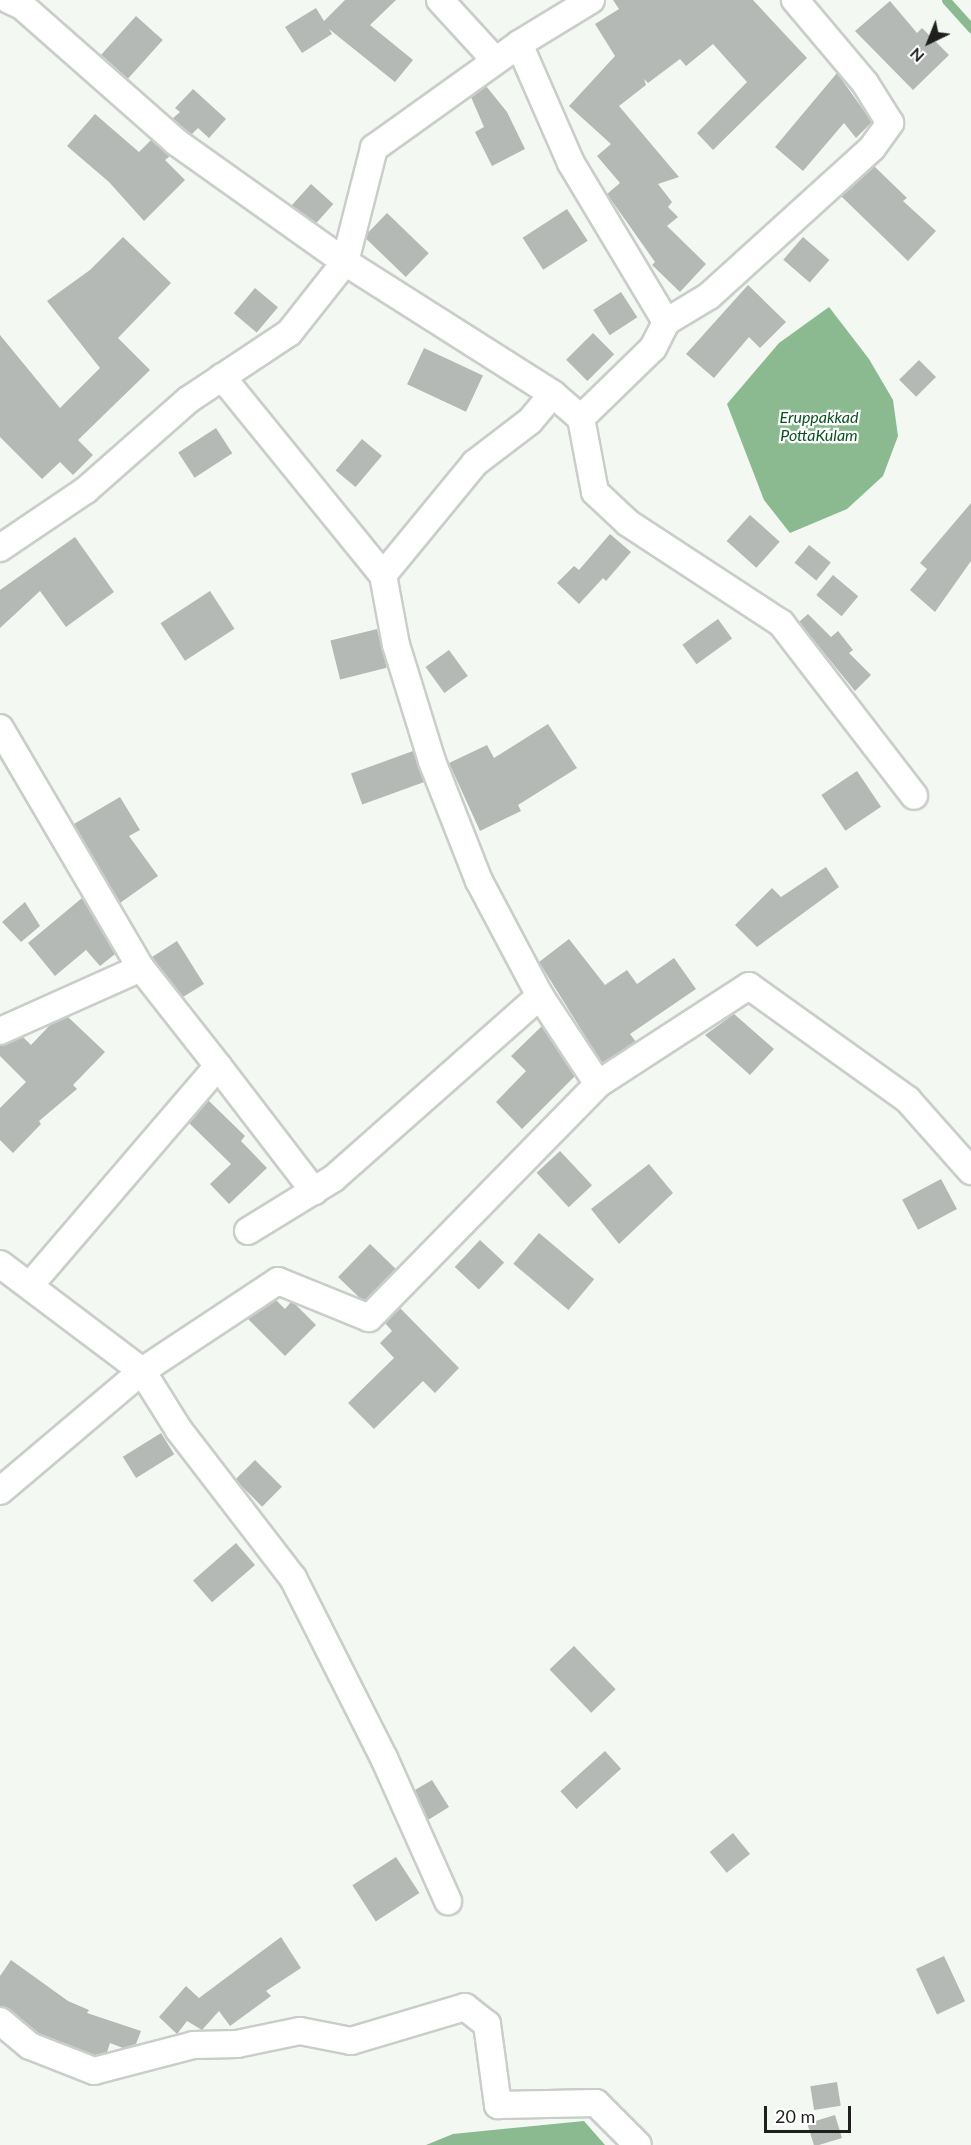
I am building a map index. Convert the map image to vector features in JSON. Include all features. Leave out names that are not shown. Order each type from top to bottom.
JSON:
[{"type":"street","points":[[9,0],[22,6],[176,142],[345,262],[554,394],[581,418],[595,492],[628,523],[781,623],[914,796]]},
{"type":"street","points":[[440,0],[494,59]]},
{"type":"street","points":[[0,548],[86,490],[188,399],[289,333],[345,262],[374,148],[494,59],[591,0]]},
{"type":"street","points":[[581,418],[653,348],[666,322],[709,296],[872,148],[890,123],[866,83],[795,0]]},
{"type":"street","points":[[519,44],[571,163],[666,322]]},
{"type":"street","points":[[222,377],[383,575],[396,645],[432,761],[479,881],[540,996],[598,1084]]},
{"type":"street","points":[[383,575],[475,463],[530,421],[554,394]]},
{"type":"street","points":[[0,728],[141,968],[314,1191]]},
{"type":"street","points":[[0,1031],[141,968]]},
{"type":"street","points":[[0,1491],[142,1371],[278,1281],[369,1318],[598,1084],[749,986],[908,1101],[971,1171]]},
{"type":"street","points":[[248,1230],[334,1178],[540,996]]},
{"type":"street","points":[[30,1284],[218,1066]]},
{"type":"street","points":[[0,1264],[30,1284],[142,1371],[179,1430],[293,1578],[384,1758],[448,1901]]},
{"type":"street","points":[[0,2021],[30,2046],[94,2070],[194,2045],[237,2043],[300,2031],[351,2041],[465,2007],[487,2024],[498,2105],[596,2103],[638,2145]]},
{"type":"water","name":"Eruppakkad PottaKulam","points":[[829,307],[869,359],[893,400],[898,436],[883,476],[847,509],[790,533],[764,500],[727,404],[779,343]]},
{"type":"water","points":[[584,2121],[605,2145],[426,2145],[453,2134]]},
{"type":"building","points":[[345,0],[396,0],[370,25],[413,60],[395,82],[329,29],[332,34],[302,53],[285,27],[316,8],[324,21]]},
{"type":"building","points":[[613,0],[753,0],[807,58],[713,150],[697,133],[747,82],[713,44],[686,66],[680,59],[648,83],[644,79],[646,85],[619,106],[679,177],[658,184],[672,202],[668,207],[678,217],[667,226],[706,264],[680,292],[652,265],[655,262],[607,194],[620,183],[597,156],[611,144],[569,106],[615,56],[595,24],[619,9]]},
{"type":"building","points":[[890,1],[917,33],[922,28],[949,55],[913,90],[855,31]]},
{"type":"building","points":[[136,16],[163,40],[128,79],[101,55]]},
{"type":"building","points":[[837,73],[872,122],[856,138],[844,123],[803,171],[775,147]]},
{"type":"building","points":[[486,86],[507,112],[525,149],[492,166],[475,132],[484,127],[471,97]]},
{"type":"building","points":[[193,89],[226,119],[209,138],[198,128],[191,135],[172,119],[180,112],[175,108]]},
{"type":"building","points":[[95,114],[139,152],[151,140],[170,156],[165,160],[185,180],[144,221],[109,182],[67,146]]},
{"type":"building","points":[[874,166],[907,198],[903,201],[936,231],[908,261],[841,196]]},
{"type":"building","points":[[311,184],[333,204],[314,226],[292,206]]},
{"type":"building","points":[[567,209],[588,241],[543,270],[523,238]]},
{"type":"building","points":[[387,213],[429,253],[406,277],[364,237]]},
{"type":"building","points":[[123,237],[171,283],[118,338],[150,370],[78,440],[93,455],[73,475],[60,462],[42,479],[0,437],[0,335],[60,408],[100,368],[47,301],[90,270]]},
{"type":"building","points":[[803,237],[829,260],[810,283],[783,260]]},
{"type":"building","points":[[748,285],[786,322],[760,348],[749,337],[714,378],[686,354]]},
{"type":"building","points":[[255,288],[278,307],[257,333],[234,313]]},
{"type":"building","points":[[621,292],[637,317],[610,335],[593,310]]},
{"type":"building","points":[[593,333],[614,354],[587,381],[566,360]]},
{"type":"building","points":[[424,348],[483,375],[466,412],[407,384]]},
{"type":"building","points":[[919,360],[936,377],[916,397],[899,380]]},
{"type":"building","points":[[216,428],[232,453],[195,478],[178,453]]},
{"type":"building","points":[[362,439],[382,456],[356,487],[336,470]]},
{"type":"building","points":[[971,503],[971,561],[935,612],[910,590],[927,569],[920,563]]},
{"type":"building","points":[[750,515],[780,542],[756,568],[727,541]]},
{"type":"building","points":[[610,534],[631,552],[606,581],[603,578],[579,604],[557,583],[574,566],[579,570]]},
{"type":"building","points":[[75,537],[114,592],[66,627],[40,591],[0,628],[0,590]]},
{"type":"building","points":[[809,545],[831,563],[816,580],[795,563]]},
{"type":"building","points":[[833,575],[858,596],[842,616],[816,595]]},
{"type":"building","points":[[210,591],[235,629],[185,661],[161,623]]},
{"type":"building","points":[[808,614],[831,637],[838,631],[853,650],[849,653],[871,675],[855,691],[799,622]]},
{"type":"building","points":[[718,619],[732,638],[697,664],[682,645]]},
{"type":"building","points":[[377,629],[387,668],[340,679],[330,641]]},
{"type":"building","points":[[449,650],[468,676],[444,693],[426,667]]},
{"type":"building","points":[[548,724],[577,768],[518,805],[521,811],[480,831],[449,763],[487,745],[494,758]]},
{"type":"building","points":[[413,751],[424,782],[362,805],[351,774]]},
{"type":"building","points":[[857,771],[881,807],[845,831],[821,795]]},
{"type":"building","points":[[120,797],[140,830],[129,836],[158,876],[120,903],[74,824]]},
{"type":"building","points":[[826,867],[839,887],[757,947],[735,925],[772,888],[781,897]]},
{"type":"building","points":[[82,898],[115,954],[100,966],[86,950],[55,976],[28,943]]},
{"type":"building","points":[[25,902],[40,926],[21,942],[2,922]]},
{"type":"building","points":[[569,939],[605,985],[627,970],[637,984],[674,958],[696,989],[630,1034],[636,1042],[602,1063],[539,962]]},
{"type":"building","points":[[177,941],[204,984],[183,997],[152,957]]},
{"type":"building","points":[[734,1014],[774,1049],[750,1075],[705,1035]]},
{"type":"building","points":[[68,1017],[105,1052],[73,1085],[77,1089],[39,1121],[41,1124],[13,1153],[0,1140],[0,1108],[26,1082],[0,1056],[0,1046],[23,1037],[31,1045],[50,1025]]},
{"type":"building","points":[[542,1026],[575,1076],[522,1129],[496,1102],[526,1071],[511,1056]]},
{"type":"building","points":[[208,1100],[245,1136],[241,1141],[267,1168],[229,1204],[210,1184],[231,1164],[189,1123]]},
{"type":"building","points":[[560,1151],[592,1185],[569,1207],[537,1173]]},
{"type":"building","points":[[649,1164],[673,1193],[619,1244],[591,1209]]},
{"type":"building","points":[[941,1179],[957,1209],[918,1230],[902,1200]]},
{"type":"building","points":[[539,1233],[594,1279],[568,1310],[513,1264]]},
{"type":"building","points":[[480,1240],[504,1263],[479,1290],[455,1267]]},
{"type":"building","points":[[370,1244],[396,1269],[364,1302],[338,1277]]},
{"type":"building","points":[[276,1300],[285,1309],[291,1302],[296,1305],[316,1325],[285,1356],[248,1319]]},
{"type":"building","points":[[400,1308],[459,1368],[435,1393],[423,1381],[374,1429],[348,1403],[394,1358],[380,1343],[392,1331],[385,1323]]},
{"type":"building","points":[[161,1433],[174,1454],[136,1478],[123,1457]]},
{"type":"building","points":[[255,1460],[282,1487],[262,1507],[235,1480]]},
{"type":"building","points":[[236,1543],[255,1565],[212,1602],[193,1580]]},
{"type":"building","points":[[574,1646],[616,1689],[591,1713],[550,1670]]},
{"type":"building","points":[[605,1751],[621,1769],[576,1809],[560,1791]]},
{"type":"building","points":[[432,1780],[449,1807],[428,1820],[415,1790]]},
{"type":"building","points":[[733,1833],[750,1854],[727,1873],[710,1852]]},
{"type":"building","points":[[396,1857],[419,1893],[376,1921],[352,1885]]},
{"type":"building","points":[[281,1937],[301,1968],[266,1991],[271,1996],[230,2026],[219,2011],[202,2030],[187,2021],[177,2034],[159,2017],[186,1986],[199,1998]]},
{"type":"building","points":[[944,1956],[965,2001],[937,2014],[916,1969]]},
{"type":"building","points":[[11,1960],[68,2001],[89,2010],[87,2013],[141,2031],[136,2044],[123,2048],[110,2043],[107,2052],[95,2055],[38,2033],[0,2006],[0,1976]]},
{"type":"building","points":[[837,2082],[841,2106],[814,2110],[810,2086]]},
{"type":"building","points":[[835,2115],[842,2138],[814,2145],[807,2123]]},
{"type":"waterway","points":[[946,0],[971,28]]}]
